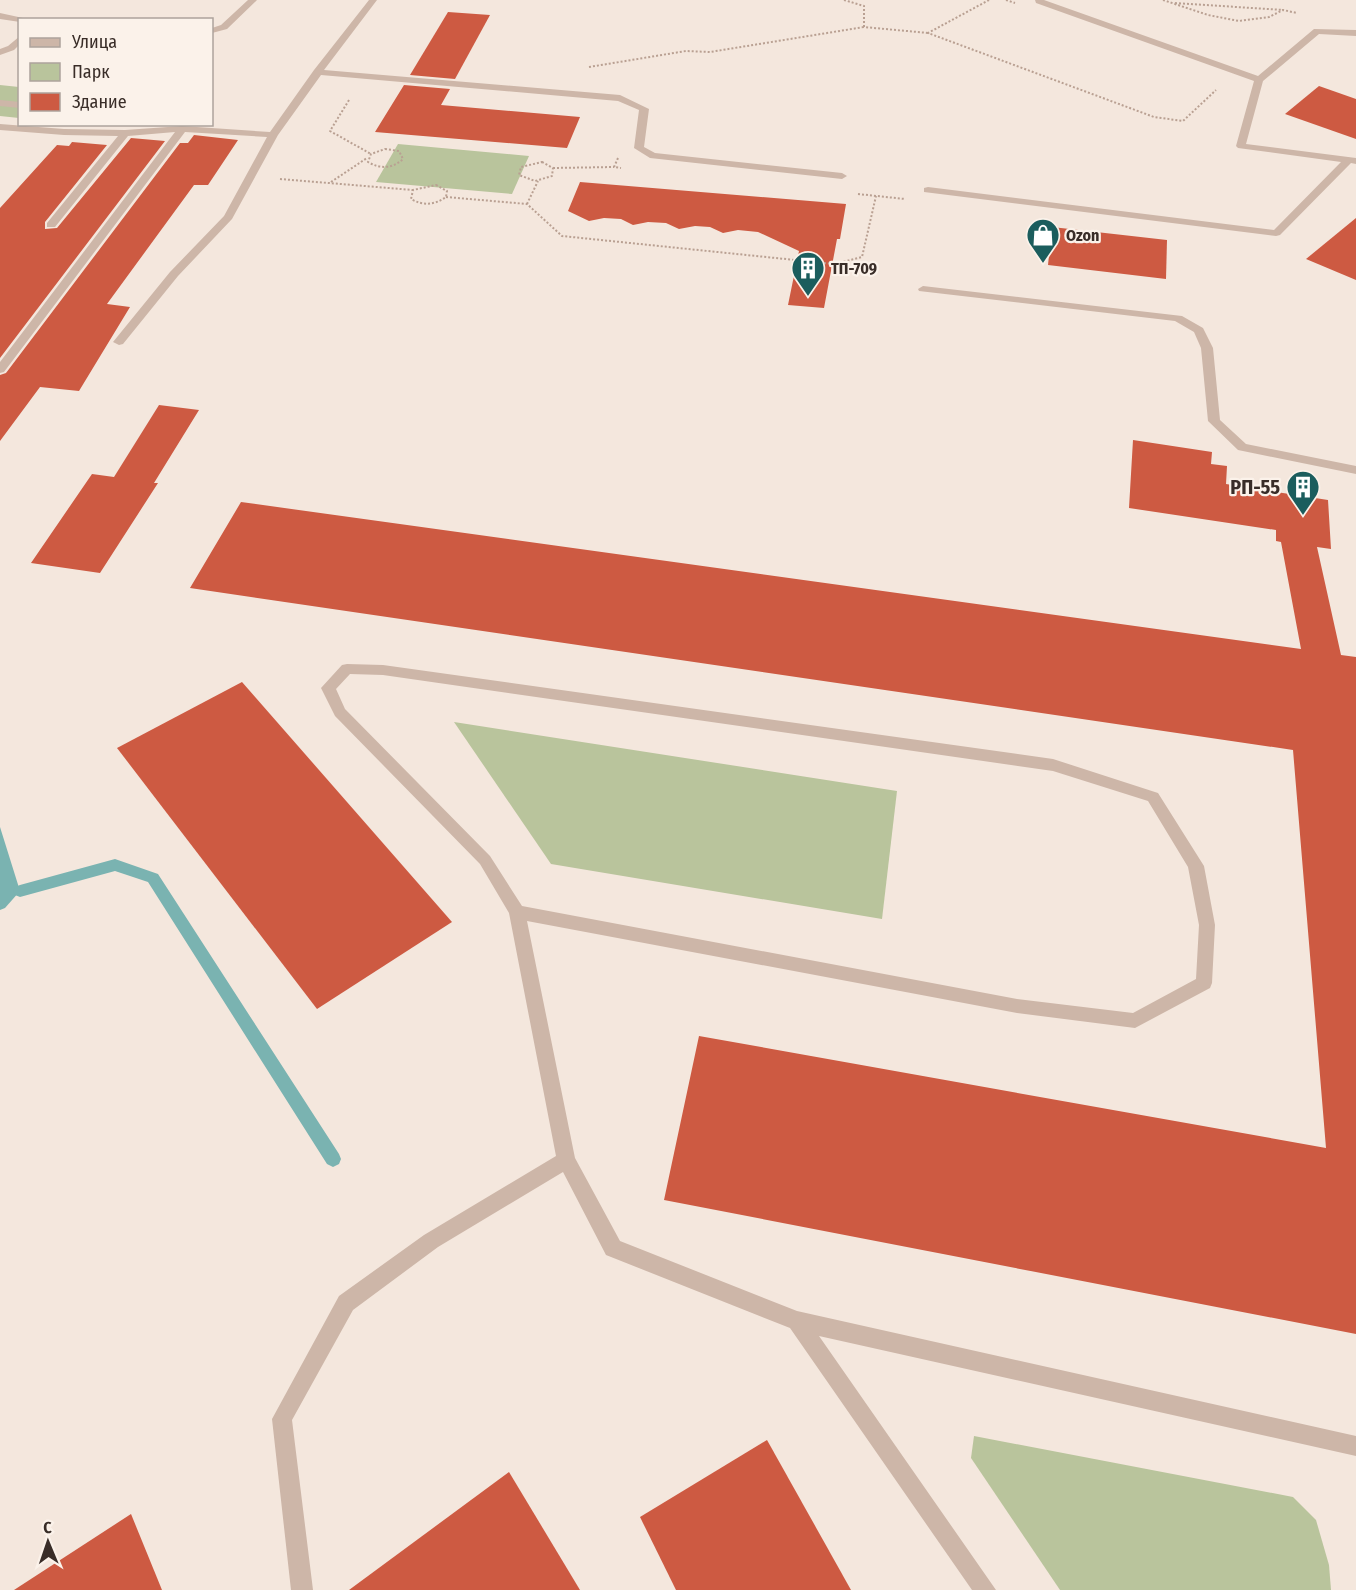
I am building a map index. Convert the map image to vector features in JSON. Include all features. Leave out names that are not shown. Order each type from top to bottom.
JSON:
[{"type":"lane","points":[[213,31],[224,27],[253,0]]},
{"type":"lane","points":[[119,342],[174,274],[228,217],[273,135],[317,72],[373,0]]},
{"type":"lane","points":[[1039,2],[1259,80]]},
{"type":"lane","points":[[0,16],[18,20]]},
{"type":"lane","points":[[1352,161],[1240,146],[1259,80],[1317,31],[1356,33]]},
{"type":"lane","points":[[0,52],[11,48],[18,41]]},
{"type":"lane","points":[[317,72],[620,98],[644,108],[639,148],[653,156],[842,176]]},
{"type":"lane","points":[[0,103],[18,105]]},
{"type":"lane","points":[[0,127],[64,132],[125,133],[182,129],[273,135]]},
{"type":"lane","points":[[0,370],[182,129]]},
{"type":"lane","points":[[51,225],[125,133]]},
{"type":"lane","points":[[928,190],[1276,233],[1352,161]]},
{"type":"lane","points":[[923,290],[1178,318],[1199,330],[1207,348],[1214,421],[1242,447],[1356,470]]},
{"type":"lane","points":[[517,912],[1017,1006],[1135,1021],[1204,983],[1207,925],[1196,866],[1153,797],[1053,765],[394,671],[347,669],[328,688],[340,712],[485,860],[517,912],[566,1160],[613,1248],[797,1321],[1356,1446]]},
{"type":"lane","points":[[302,1590],[282,1419],[346,1303],[431,1241],[566,1160]]},
{"type":"lane","points":[[797,1321],[985,1590]]},
{"type":"path","points":[[844,0],[864,6],[864,27]]},
{"type":"path","points":[[928,33],[989,0]]},
{"type":"path","points":[[1006,0],[1017,4]]},
{"type":"path","points":[[1163,0],[1209,15],[1235,20],[1258,20],[1276,15],[1283,10]]},
{"type":"path","points":[[1171,3],[1283,10],[1304,15]]},
{"type":"path","points":[[584,68],[687,51],[710,52],[864,27],[928,33],[1154,117],[1183,121],[1222,84]]},
{"type":"path","points":[[353,93],[330,131],[371,154]]},
{"type":"path","points":[[330,183],[377,151],[393,150],[403,155],[403,159],[394,166],[386,168],[372,165],[368,158]]},
{"type":"path","points":[[553,168],[552,176],[538,181],[523,178],[518,171],[521,167],[534,162],[542,162],[553,168],[614,167]]},
{"type":"path","points":[[280,178],[413,190],[436,185],[447,191],[446,198]]},
{"type":"path","points":[[526,204],[538,181]]},
{"type":"path","points":[[413,190],[411,199],[422,204],[438,203],[446,198],[526,204],[562,236],[834,264],[862,256],[876,196]]},
{"type":"green space","points":[[0,85],[18,87],[18,118],[0,116]]},
{"type":"green space","points":[[398,144],[529,156],[512,194],[376,182]]},
{"type":"green space","points":[[454,722],[897,791],[882,919],[551,864]]},
{"type":"green space","points":[[974,1436],[1293,1497],[1316,1520],[1329,1565],[1331,1590],[1060,1590],[971,1458]]},
{"type":"water","points":[[0,827],[20,891],[5,908],[0,910]]},
{"type":"building","points":[[448,12],[490,15],[455,79],[410,75]]},
{"type":"building","points":[[404,85],[450,89],[441,105],[580,117],[567,148],[375,132]]},
{"type":"building","points":[[1319,86],[1356,99],[1356,139],[1285,114]]},
{"type":"building","points":[[194,135],[238,140],[208,185],[194,185],[107,304],[130,307],[79,391],[40,387],[0,441],[0,375],[6,373],[180,143],[188,143]]},
{"type":"building","points":[[131,138],[165,141],[0,358],[0,208],[57,145],[69,146],[72,142],[107,145],[45,222],[45,229],[57,228]]},
{"type":"building","points":[[580,182],[846,204],[824,308],[788,305],[799,251],[758,232],[738,230],[723,233],[710,227],[695,226],[679,229],[666,223],[648,222],[633,225],[621,219],[604,218],[589,221],[568,211]]},
{"type":"building","points":[[1356,218],[1356,280],[1306,259]]},
{"type":"building","points":[[1052,227],[1167,240],[1166,279],[1048,265]]},
{"type":"building","points":[[159,405],[199,410],[154,483],[158,483],[100,573],[31,563],[92,474],[114,477]]},
{"type":"building","points":[[1133,440],[1212,452],[1211,464],[1227,466],[1226,484],[1328,500],[1331,549],[1317,547],[1341,655],[1356,657],[1356,1334],[664,1200],[699,1036],[1326,1148],[1293,750],[190,588],[241,502],[1301,649],[1281,542],[1276,541],[1276,530],[1129,508]]},
{"type":"building","points":[[242,682],[452,922],[317,1009],[117,748]]},
{"type":"building","points":[[767,1440],[851,1590],[676,1590],[640,1517]]},
{"type":"building","points":[[509,1472],[580,1590],[349,1590]]},
{"type":"building","points":[[131,1514],[162,1590],[14,1590]]},
{"type":"waterway","points":[[20,891],[115,865],[153,878],[333,1159]]},
{"type":"place","name":"Ozon","points":[[1043,264]]},
{"type":"place","name":"ТП-709","points":[[808,297]]},
{"type":"place","name":"РП-55","points":[[1303,516]]}]
